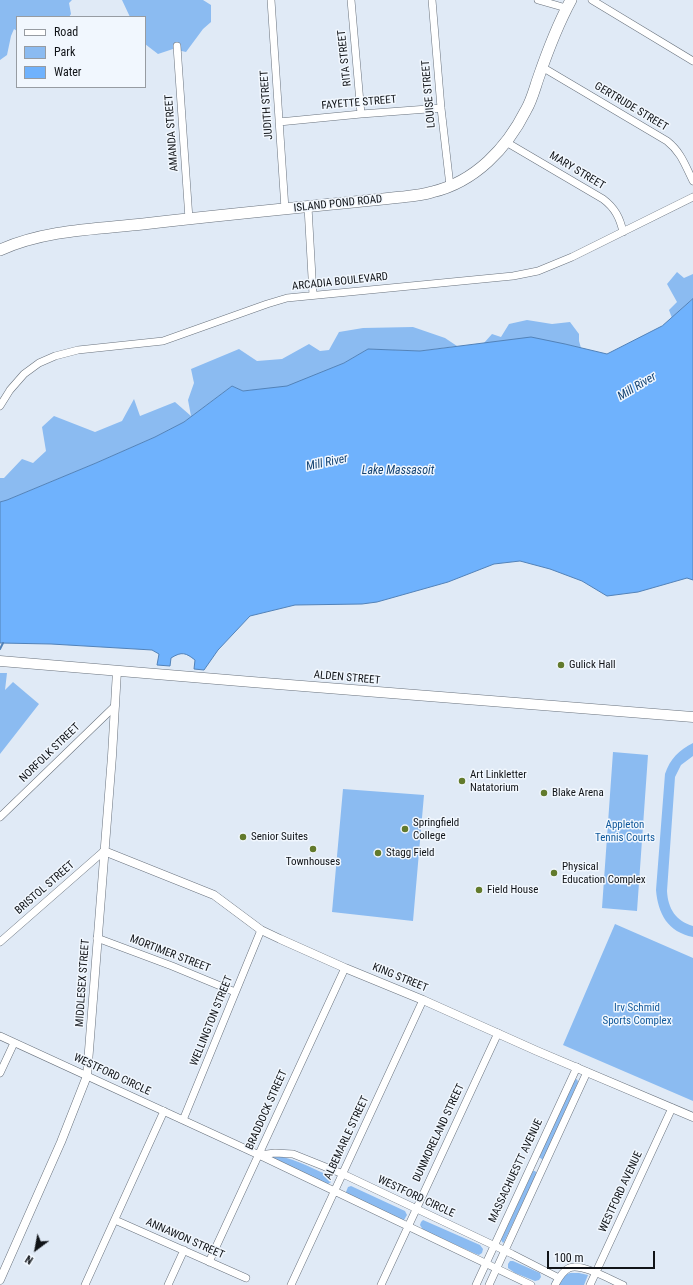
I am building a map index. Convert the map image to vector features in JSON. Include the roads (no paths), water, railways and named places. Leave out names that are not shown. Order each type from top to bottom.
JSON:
[{"type":"main road","name":"ISLAND POND ROAD","points":[[0,250],[18,242],[52,234],[424,194],[450,186],[480,168],[496,155],[506,142],[527,109],[551,42],[569,4]]},
{"type":"main road","name":"ALDEN STREET","points":[[0,661],[693,717]]},
{"type":"street","name":"JUDITH STREET","points":[[271,0],[285,209]]},
{"type":"street","name":"RITA STREET","points":[[351,0],[361,114]]},
{"type":"street","name":"LOUISE STREET","points":[[432,0],[441,108],[450,186]]},
{"type":"street","points":[[538,0],[569,4]]},
{"type":"street","points":[[592,0],[693,61]]},
{"type":"street","name":"AMANDA STREET","points":[[177,46],[189,219]]},
{"type":"street","name":"GERTRUDE STREET","points":[[542,67],[658,134],[678,152],[693,181]]},
{"type":"street","name":"FAYETTE STREET","points":[[279,122],[441,108]]},
{"type":"street","name":"MARY STREET","points":[[506,142],[606,201],[616,213],[623,232]]},
{"type":"street","name":"ARCADIA BOULEVARD","points":[[0,406],[10,390],[24,374],[39,363],[60,354],[84,349],[164,341],[278,301],[294,297],[527,274],[544,269],[572,257],[693,197]]},
{"type":"street","points":[[308,207],[313,295]]},
{"type":"street","name":"MIDDLESEX STREET","points":[[0,1280],[61,1142],[88,1076],[117,671]]},
{"type":"street","name":"NORFOLK STREET","points":[[0,817],[115,706]]},
{"type":"street","name":"KING STREET","points":[[104,851],[214,895],[261,930],[280,940],[693,1117]]},
{"type":"street","name":"BRISTOL STREET","points":[[0,942],[104,851]]},
{"type":"street","name":"WELLINGTON STREET","points":[[183,1120],[261,930]]},
{"type":"street","name":"MORTIMER STREET","points":[[97,938],[172,966],[235,992]]},
{"type":"street","name":"BRADDOCK STREET","points":[[209,1262],[317,1025],[345,968]]},
{"type":"street","name":"ALBEMARLE STREET","points":[[291,1285],[423,1000]]},
{"type":"street","name":"DUNMORELAND STREET","points":[[381,1285],[498,1033]]},
{"type":"street","name":"WESTFORD CIRCLE","points":[[0,1036],[259,1155],[531,1285]]},
{"type":"street","points":[[0,1073],[14,1043]]},
{"type":"street","name":"MASSACHUESTT AVENUE","points":[[476,1285],[577,1067]]},
{"type":"street","points":[[489,1285],[588,1072]]},
{"type":"street","name":"WESTFORD AVENUE","points":[[590,1285],[672,1108]]},
{"type":"street","points":[[85,1285],[164,1111]]},
{"type":"street","name":"WESTFORD CIRCLE","points":[[259,1155],[275,1153],[293,1154],[343,1174],[505,1250],[557,1282]]},
{"type":"street","points":[[532,1163],[543,1168]]},
{"type":"street","name":"ANNAWON STREET","points":[[115,1220],[246,1278]]},
{"type":"street","points":[[168,1285],[184,1250]]},
{"type":"street","points":[[557,1282],[566,1270],[581,1268],[623,1285]]},
{"type":"water","name":"Lake Massasoit","points":[[693,299],[693,580],[687,578],[638,592],[607,596],[582,581],[550,569],[520,561],[494,564],[448,582],[377,602],[362,604],[295,605],[250,616],[218,650],[204,670],[194,669],[195,660],[184,654],[178,654],[171,658],[170,666],[157,665],[159,654],[152,650],[51,644],[0,643],[0,502],[155,437],[184,422],[232,386],[243,391],[287,386],[344,363],[368,349],[420,351],[531,337],[607,354],[662,326]]},
{"type":"waterway","points":[[0,649],[3,643]]},
{"type":"place","name":"Gulick Hall","points":[[561,665]]},
{"type":"place","name":"Art Linkletter Natatorium","points":[[462,781]]},
{"type":"place","name":"Blake Arena","points":[[544,793]]},
{"type":"place","name":"Springfield College","points":[[405,829]]},
{"type":"place","name":"Senior Suites","points":[[243,837]]},
{"type":"place","name":"Townhouses","points":[[313,849]]},
{"type":"place","name":"Stagg Field","points":[[378,853]]},
{"type":"place","name":"Physical Education Complex","points":[[554,873]]},
{"type":"place","name":"Field House","points":[[479,890]]},
{"type":"water label","name":"Mill River","points":[[637,387]]},
{"type":"water label","name":"Mill River","points":[[327,463]]},
{"type":"park label","name":"Appleton Tennis Courts","points":[[625,831]]},
{"type":"park label","name":"Irv Schmid Sports Complex","points":[[637,1014]]}]
